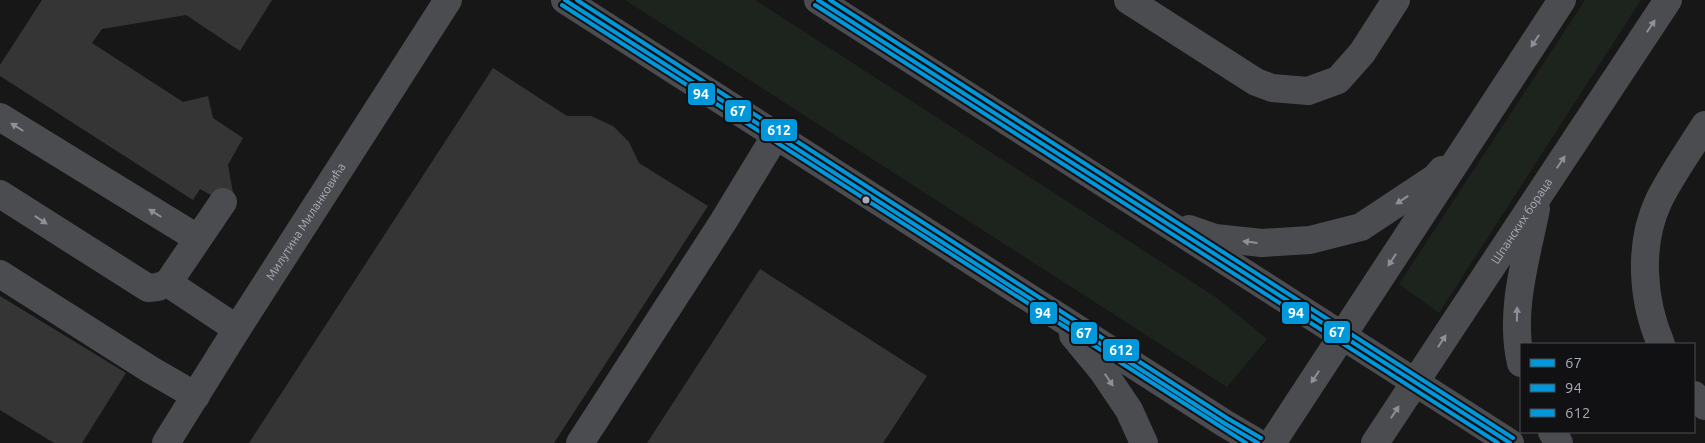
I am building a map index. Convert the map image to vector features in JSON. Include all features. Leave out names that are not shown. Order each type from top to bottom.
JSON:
[{"type":"street","name":"Милутина Миланковића","points":[[166,443],[448,0]]},
{"type":"street","points":[[565,0],[1258,443]]},
{"type":"street","points":[[818,0],[1510,443]]},
{"type":"street","points":[[1128,0],[1256,82],[1272,88],[1308,90],[1338,80],[1362,54],[1396,0]]},
{"type":"street","points":[[1272,443],[1562,0]]},
{"type":"street","name":"Шпанских бораца","points":[[1375,443],[1668,0]]},
{"type":"street","points":[[0,117],[197,238]]},
{"type":"street","points":[[1661,343],[1655,330],[1644,277],[1651,220],[1660,199],[1705,125]]},
{"type":"street","points":[[580,443],[723,222],[776,135]]},
{"type":"street","points":[[1163,222],[1216,238],[1262,243],[1310,240],[1361,227],[1435,178],[1466,146]]},
{"type":"street","points":[[0,194],[148,288],[168,283],[222,202]]},
{"type":"street","points":[[1520,358],[1517,344],[1518,303],[1539,194]]},
{"type":"street","points":[[0,274],[151,370],[196,396]]},
{"type":"street","points":[[168,283],[237,329]]},
{"type":"street","points":[[1056,315],[1102,370],[1129,410],[1144,443]]},
{"type":"street","points":[[1695,396],[1705,406]]},
{"type":"shaded area","points":[[625,0],[755,0],[1217,298],[1267,339],[1227,387]]},
{"type":"shaded area","points":[[1585,0],[1641,0],[1439,313],[1399,284]]},
{"type":"building","points":[[42,0],[272,0],[240,51],[186,15],[102,29],[92,43],[183,102],[208,96],[213,118],[243,138],[228,165],[236,209],[200,189],[193,200],[0,76],[0,65]]},
{"type":"building","points":[[493,68],[567,116],[591,116],[613,126],[629,142],[639,163],[708,206],[554,443],[249,443]]},
{"type":"building","points":[[760,269],[927,376],[883,443],[647,443]]},
{"type":"building","points":[[0,296],[126,373],[82,443],[54,443],[0,410]]},
{"type":"transit line","name":"67","points":[[565,0],[1258,443]]},
{"type":"transit line","name":"612","points":[[577,0],[1261,438]]},
{"type":"transit line","name":"67","points":[[818,0],[1510,443]]},
{"type":"transit line","name":"612","points":[[830,0],[1513,438]]},
{"type":"transit line","name":"94","points":[[562,5],[1246,443]]},
{"type":"transit line","name":"94","points":[[815,5],[1498,443]]}]
